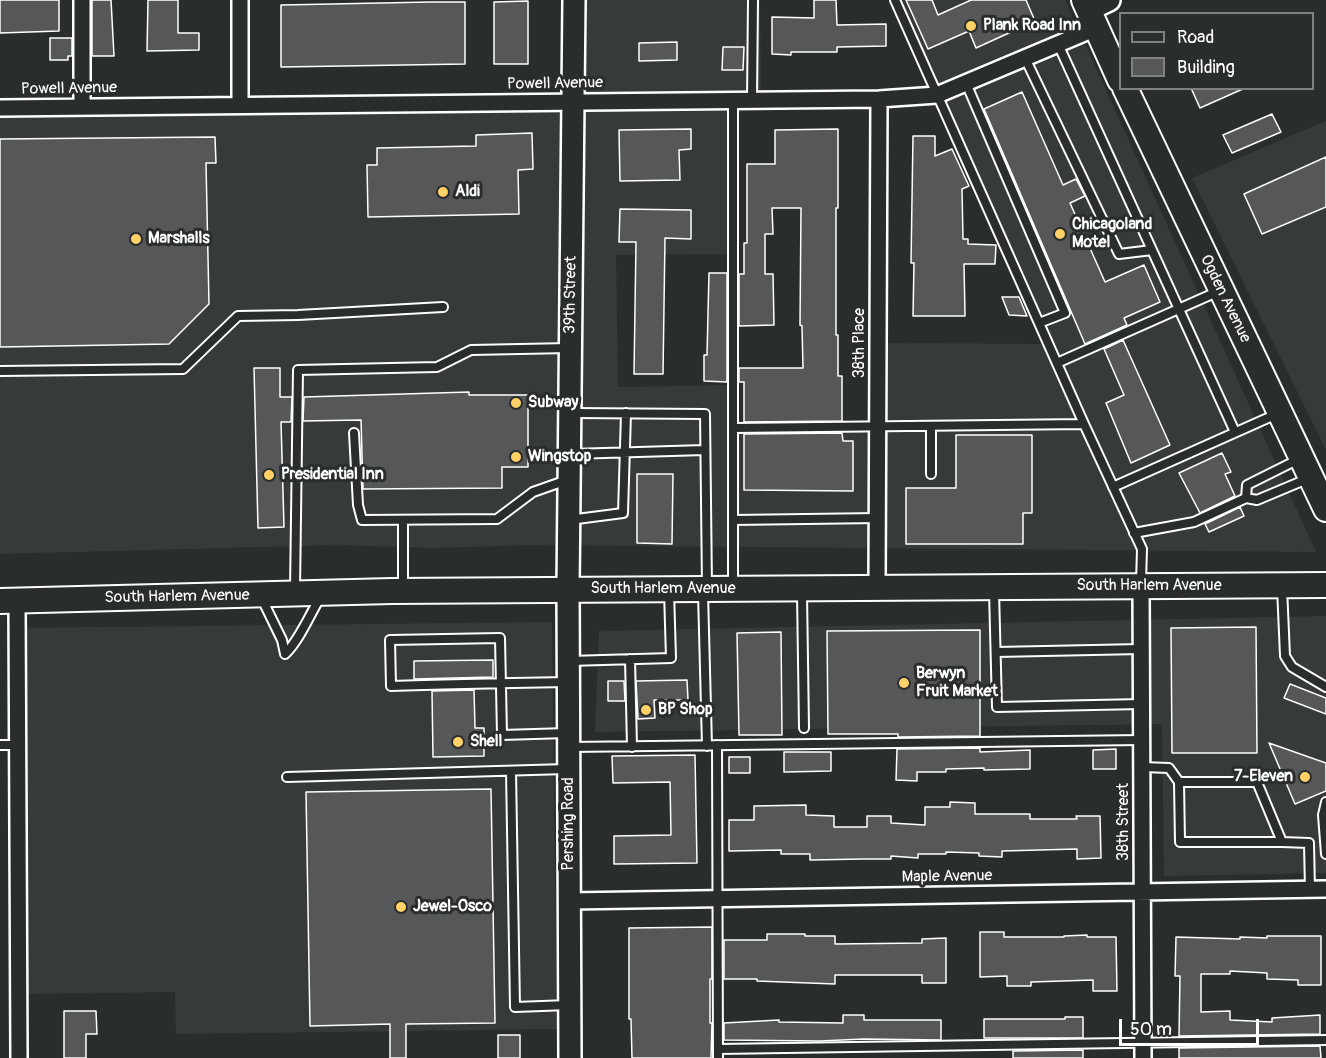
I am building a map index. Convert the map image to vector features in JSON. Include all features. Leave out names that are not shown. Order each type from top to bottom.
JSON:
[{"type":"main road","name":"39th Street","points":[[568,589],[574,0]]},
{"type":"main road","points":[[1094,9],[1119,77]]},
{"type":"main road","name":"Ogden Avenue","points":[[1126,90],[1326,509]]},
{"type":"main road","name":"South Harlem Avenue","points":[[8,601],[568,589],[1326,585]]},
{"type":"main road","name":"Pershing Road","points":[[568,589],[570,1058]]},
{"type":"street","points":[[82,0],[82,107]]},
{"type":"street","points":[[240,0],[240,105]]},
{"type":"street","name":"Powell Avenue","points":[[0,108],[879,99],[937,95],[1058,44],[1094,9]]},
{"type":"street","name":"38th Place","points":[[877,588],[879,99]]},
{"type":"street","name":"38th Street","points":[[1141,586],[1143,1051]]},
{"type":"street","points":[[8,601],[17,745],[19,1058]]},
{"type":"street","name":"Maple Avenue","points":[[569,901],[1318,889]]},
{"type":"lane","points":[[752,100],[753,0]]},
{"type":"lane","points":[[895,0],[1142,549],[1141,586]]},
{"type":"lane","points":[[1058,44],[1235,432]]},
{"type":"lane","points":[[1025,58],[1119,255],[1152,249]]},
{"type":"lane","points":[[966,83],[1065,313],[1039,323]]},
{"type":"lane","points":[[733,100],[733,588]]},
{"type":"lane","points":[[1057,363],[1221,290]]},
{"type":"lane","points":[[0,371],[183,369],[238,316],[443,307]]},
{"type":"lane","points":[[295,594],[298,370],[437,367],[471,350],[571,348]]},
{"type":"lane","points":[[570,413],[705,414],[707,746]]},
{"type":"lane","points":[[568,520],[623,513],[626,413]]},
{"type":"lane","points":[[1113,487],[1280,413]]},
{"type":"lane","points":[[733,428],[1084,424]]},
{"type":"lane","points":[[931,426],[931,474]]},
{"type":"lane","points":[[354,433],[358,505],[363,520],[497,519],[533,492],[569,480]]},
{"type":"lane","points":[[569,454],[705,450]]},
{"type":"lane","points":[[1246,498],[1247,485],[1306,467]]},
{"type":"lane","points":[[1134,534],[1194,522],[1246,498],[1257,500],[1306,467]]},
{"type":"lane","points":[[733,519],[878,518]]},
{"type":"lane","points":[[403,520],[404,591]]},
{"type":"lane","points":[[1282,585],[1285,656],[1292,667],[1326,687]]},
{"type":"lane","points":[[994,587],[997,707],[1142,704]]},
{"type":"lane","points":[[802,588],[804,728]]},
{"type":"lane","points":[[669,589],[671,658],[630,659],[501,683],[391,686],[390,640],[500,638],[501,683],[502,735],[632,747],[1142,740]]},
{"type":"lane","points":[[260,595],[282,639],[285,654],[293,647],[323,593]]},
{"type":"lane","points":[[996,652],[1142,649]]},
{"type":"lane","points":[[630,659],[632,747]]},
{"type":"lane","points":[[0,745],[17,745]]},
{"type":"lane","points":[[717,746],[718,1058]]},
{"type":"lane","points":[[1142,767],[1168,768],[1179,782],[1180,842],[1309,843],[1318,889]]},
{"type":"lane","points":[[287,777],[568,769]]},
{"type":"lane","points":[[511,771],[515,1006],[570,1005]]},
{"type":"lane","points":[[1179,782],[1257,782],[1282,842]]},
{"type":"lane","points":[[1326,802],[1323,815],[1326,854]]},
{"type":"lane","points":[[718,1049],[1143,1051],[1326,1040]]},
{"type":"shaded area","points":[[573,0],[760,0],[761,101],[733,100],[732,254],[616,255],[618,387],[732,385],[732,429],[877,426],[878,343],[1047,344],[895,0],[1065,0],[1316,552],[532,545],[432,548],[336,545],[0,554],[0,108],[573,102]]},
{"type":"shaded area","points":[[1326,121],[1326,450],[1192,178]]},
{"type":"shaded area","points":[[1326,616],[1326,873],[1164,876],[1162,724],[595,732],[599,631]]},
{"type":"shaded area","points":[[552,622],[557,1029],[176,1034],[175,992],[24,994],[20,628]]},
{"type":"building","points":[[0,0],[59,0],[59,31],[0,33]]},
{"type":"building","points":[[92,0],[111,0],[114,56],[92,56]]},
{"type":"building","points":[[148,0],[178,0],[178,33],[199,33],[199,50],[147,51]]},
{"type":"building","points":[[814,0],[836,0],[837,25],[886,24],[886,46],[837,47],[837,52],[772,54],[772,17],[814,18]]},
{"type":"building","name":"Plank Road Inn","points":[[906,0],[932,0],[938,15],[971,0],[1026,0],[1035,21],[976,48],[969,31],[928,49]]},
{"type":"building","points":[[528,1],[528,64],[494,64],[494,2]]},
{"type":"building","points":[[465,2],[465,64],[281,67],[281,5]]},
{"type":"building","points":[[50,38],[72,38],[72,56],[68,56],[68,60],[50,60]]},
{"type":"building","points":[[677,42],[677,60],[639,61],[639,43]]},
{"type":"building","points":[[723,47],[744,47],[743,70],[722,70]]},
{"type":"building","points":[[1192,90],[1240,90],[1200,108]]},
{"type":"building","name":"Chicagoland Motel","points":[[1022,92],[1063,185],[1076,179],[1085,196],[1070,203],[1105,282],[1144,265],[1160,302],[1124,318],[1127,325],[1085,344],[984,109]]},
{"type":"building","points":[[1272,114],[1281,132],[1232,153],[1223,135]]},
{"type":"building","points":[[691,129],[691,149],[679,150],[680,180],[620,181],[619,130]]},
{"type":"building","points":[[838,129],[836,335],[838,335],[838,376],[842,376],[842,421],[744,422],[744,382],[739,382],[739,368],[803,368],[802,326],[800,325],[801,208],[772,208],[773,234],[765,234],[765,274],[773,274],[774,325],[739,326],[739,274],[744,274],[744,243],[747,243],[747,164],[775,164],[775,130]]},
{"type":"building","name":"Aldi","points":[[532,133],[533,169],[518,170],[519,214],[368,217],[367,165],[377,165],[377,148],[476,146],[476,135]]},
{"type":"building","points":[[913,136],[935,136],[935,156],[952,149],[969,186],[962,189],[963,239],[968,239],[968,244],[996,245],[995,264],[964,264],[965,316],[913,316],[914,263],[911,263]]},
{"type":"building","points":[[215,137],[216,163],[206,163],[209,304],[169,344],[0,347],[0,139]]},
{"type":"building","points":[[1326,157],[1326,207],[1262,234],[1244,194]]},
{"type":"building","points":[[620,209],[691,210],[691,239],[665,238],[663,374],[634,374],[636,242],[619,242]]},
{"type":"building","points":[[709,273],[727,273],[727,382],[704,381]]},
{"type":"building","points":[[1002,297],[1019,297],[1027,316],[1009,315]]},
{"type":"building","points":[[1123,340],[1170,445],[1131,463],[1106,403],[1124,395],[1104,349]]},
{"type":"building","points":[[254,368],[280,368],[280,397],[292,397],[291,422],[281,422],[284,527],[258,528]]},
{"type":"building","points":[[469,392],[469,395],[528,395],[528,467],[502,467],[502,488],[363,489],[361,420],[303,421],[304,397]]},
{"type":"building","points":[[842,433],[843,441],[853,441],[853,491],[744,490],[744,434]]},
{"type":"building","points":[[956,435],[1032,435],[1032,513],[1023,513],[1023,544],[906,544],[906,488],[956,488]]},
{"type":"building","points":[[1222,453],[1231,472],[1225,474],[1235,496],[1200,513],[1179,473]]},
{"type":"building","points":[[637,474],[673,474],[672,544],[637,543]]},
{"type":"building","points":[[1240,507],[1244,516],[1209,532],[1205,524]]},
{"type":"building","points":[[1256,627],[1257,753],[1172,753],[1171,628]]},
{"type":"building","name":"Berwyn Fruit Market","points":[[980,630],[980,736],[898,737],[898,734],[828,734],[827,631]]},
{"type":"building","points":[[781,632],[782,735],[739,735],[737,633]]},
{"type":"building","points":[[493,660],[493,677],[414,679],[414,661]]},
{"type":"building","points":[[687,680],[688,700],[654,700],[655,718],[638,719],[636,681]]},
{"type":"building","points":[[608,681],[624,681],[625,701],[608,701]]},
{"type":"building","points":[[1290,684],[1326,698],[1326,714],[1284,698]]},
{"type":"building","name":"Shell","points":[[474,690],[475,728],[484,728],[484,756],[433,757],[432,691]]},
{"type":"building","name":"7-Eleven","points":[[1269,743],[1326,763],[1326,791],[1295,804]]},
{"type":"building","points":[[980,748],[980,752],[1030,750],[1030,769],[946,769],[946,772],[917,772],[917,781],[896,780],[897,749]]},
{"type":"building","points":[[1116,749],[1116,769],[1093,769],[1093,750]]},
{"type":"building","points":[[784,752],[831,752],[831,771],[784,772]]},
{"type":"building","points":[[695,755],[697,863],[614,864],[614,836],[671,835],[670,782],[613,783],[612,756]]},
{"type":"building","points":[[729,757],[750,757],[750,773],[729,773]]},
{"type":"building","name":"Jewel-Osco","points":[[491,789],[495,1023],[406,1024],[406,1058],[390,1058],[390,1024],[310,1026],[306,792]]},
{"type":"building","points":[[950,802],[975,803],[975,814],[1030,814],[1030,819],[1077,819],[1076,816],[1100,816],[1101,858],[1077,859],[1077,849],[1002,851],[1002,857],[979,856],[979,853],[946,852],[946,854],[918,854],[918,858],[891,856],[891,859],[810,860],[810,854],[781,854],[781,850],[729,851],[729,820],[754,820],[754,806],[806,805],[806,815],[834,816],[834,827],[867,827],[867,816],[891,816],[891,823],[925,825],[925,807],[950,807]]},
{"type":"building","points":[[712,927],[711,1058],[632,1058],[631,1019],[629,1019],[629,928]]},
{"type":"building","points":[[980,932],[1004,932],[1004,937],[1087,935],[1087,937],[1116,937],[1117,991],[1093,991],[1093,980],[1031,982],[1031,986],[1007,986],[1007,976],[980,977]]},
{"type":"building","points":[[767,934],[835,936],[835,944],[922,943],[922,939],[946,938],[946,983],[922,983],[922,975],[835,975],[835,984],[724,979],[724,940],[767,940]]},
{"type":"building","points":[[1267,936],[1321,936],[1321,985],[1298,985],[1298,980],[1267,979],[1267,973],[1230,971],[1230,974],[1201,974],[1201,1012],[1230,1011],[1230,1020],[1272,1022],[1272,1018],[1320,1015],[1320,1034],[1179,1036],[1180,976],[1175,976],[1176,937],[1240,939],[1240,937],[1267,938]]},
{"type":"building","points":[[64,1011],[96,1011],[97,1034],[86,1034],[86,1058],[64,1058]]},
{"type":"building","points":[[843,1015],[864,1015],[864,1020],[941,1020],[941,1040],[724,1040],[724,1023],[779,1020],[779,1022],[843,1023]]},
{"type":"building","points":[[1065,1017],[1083,1017],[1083,1038],[984,1038],[984,1019],[1065,1019]]},
{"type":"building","points":[[498,1035],[520,1035],[520,1058],[498,1058]]},
{"type":"building","points":[[1320,1046],[1321,1058],[1179,1058],[1179,1048]]},
{"type":"building","points":[[1083,1050],[1083,1058],[1013,1058],[1013,1051]]},
{"type":"place","name":"Plank Road Inn","points":[[971,26]]},
{"type":"place","name":"Aldi","points":[[443,192]]},
{"type":"place","name":"Chicagoland Motel","points":[[1060,234]]},
{"type":"place","name":"Marshalls","points":[[136,239]]},
{"type":"place","name":"Subway","points":[[516,403]]},
{"type":"place","name":"Wingstop","points":[[516,457]]},
{"type":"place","name":"Presidential Inn","points":[[269,475]]},
{"type":"place","name":"Berwyn Fruit Market","points":[[904,683]]},
{"type":"place","name":"BP Shop","points":[[646,710]]},
{"type":"place","name":"Shell","points":[[458,742]]},
{"type":"place","name":"7-Eleven","points":[[1305,777]]},
{"type":"place","name":"Jewel-Osco","points":[[401,907]]}]
